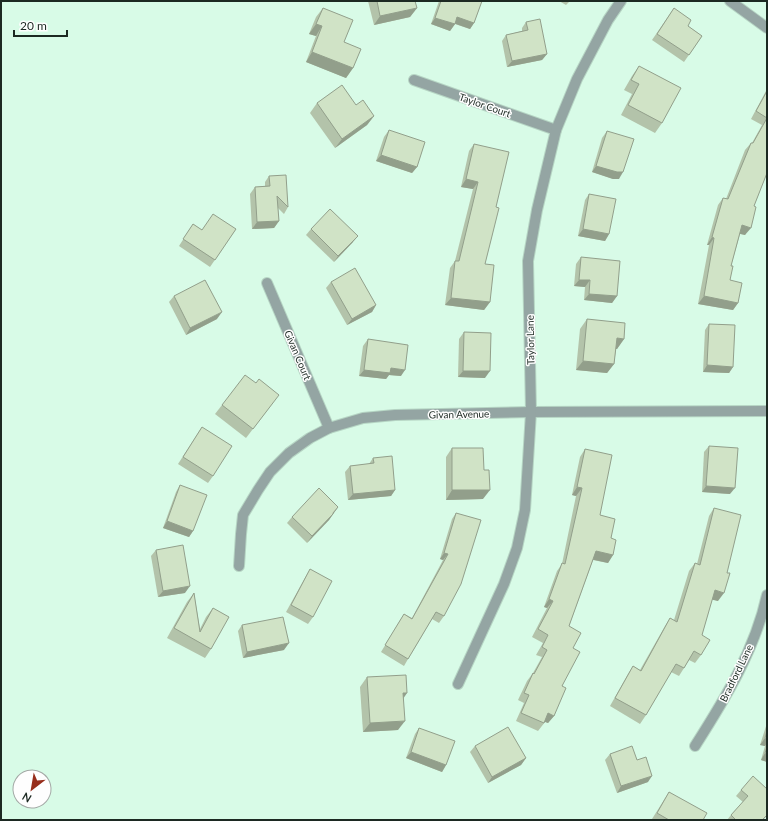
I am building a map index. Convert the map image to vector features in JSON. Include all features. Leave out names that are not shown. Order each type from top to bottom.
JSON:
[{"type":"street","name":"Taylor Lane","points":[[458,684],[504,584],[517,548],[525,510],[531,412],[528,261],[537,210],[556,130],[577,79],[608,20],[621,1]]},
{"type":"street","points":[[730,1],[767,28]]},
{"type":"street","name":"Taylor Court","points":[[414,80],[556,130]]},
{"type":"street","name":"Givan Court","points":[[267,283],[329,428]]},
{"type":"street","name":"Givan Avenue","points":[[239,566],[240,534],[243,515],[270,472],[289,453],[310,438],[329,428],[362,418],[395,415],[531,412],[767,412]]},
{"type":"street","name":"Bradford Lane","points":[[695,746],[737,676],[754,638],[767,595]]},
{"type":"building","points":[[377,1],[415,1],[417,8],[380,16]]},
{"type":"building","points":[[441,1],[482,1],[474,23],[457,17],[455,24],[435,18]]},
{"type":"building","points":[[323,8],[353,20],[344,42],[361,49],[353,68],[312,52],[322,26],[316,24]]},
{"type":"building","points":[[674,8],[691,20],[688,26],[702,36],[689,55],[657,34]]},
{"type":"building","points":[[540,19],[547,54],[512,61],[506,35],[528,30],[526,22]]},
{"type":"building","points":[[639,66],[681,88],[662,123],[628,105],[639,84],[631,80]]},
{"type":"building","points":[[342,85],[356,105],[363,100],[374,116],[342,139],[317,103]]},
{"type":"building","points":[[767,91],[767,118],[756,111]]},
{"type":"building","points":[[767,118],[767,173],[754,206],[756,207],[751,228],[742,225],[731,266],[733,266],[730,280],[742,283],[738,303],[704,296],[714,238],[712,237],[723,198],[728,199],[751,143],[753,143]]},
{"type":"building","points":[[389,130],[425,142],[417,167],[381,155]]},
{"type":"building","points":[[607,131],[634,139],[623,172],[617,172],[596,166]]},
{"type":"building","points":[[474,144],[509,152],[496,207],[499,208],[485,264],[494,265],[490,302],[451,298],[455,261],[459,261],[478,182],[466,179]]},
{"type":"building","points":[[286,175],[288,207],[277,196],[279,221],[257,222],[255,187],[270,186],[269,176]]},
{"type":"building","points":[[589,194],[616,199],[609,234],[583,229]]},
{"type":"building","points":[[330,209],[358,236],[338,256],[311,229]]},
{"type":"building","points":[[213,214],[236,229],[215,260],[183,239],[193,224],[202,230]]},
{"type":"building","points":[[581,257],[620,261],[617,296],[589,294],[590,280],[579,280]]},
{"type":"building","points":[[355,268],[376,305],[352,319],[331,282]]},
{"type":"building","points":[[205,280],[222,312],[190,328],[174,296]]},
{"type":"building","points":[[587,319],[625,323],[624,339],[617,338],[614,364],[583,361]]},
{"type":"building","points":[[709,324],[735,325],[733,367],[707,365]]},
{"type":"building","points":[[464,332],[491,333],[490,371],[463,371]]},
{"type":"building","points":[[368,339],[408,345],[405,370],[391,368],[390,373],[364,370]]},
{"type":"building","points":[[245,375],[256,383],[259,379],[279,395],[253,429],[222,405]]},
{"type":"building","points":[[202,427],[232,446],[213,476],[183,457]]},
{"type":"building","points":[[709,446],[738,448],[735,488],[706,486]]},
{"type":"building","points":[[452,448],[483,448],[484,470],[489,470],[490,490],[452,490]]},
{"type":"building","points":[[585,449],[612,455],[600,515],[615,519],[611,538],[616,540],[613,555],[596,551],[569,626],[581,633],[573,648],[580,652],[562,686],[566,688],[554,716],[548,713],[544,723],[521,713],[529,695],[524,693],[533,673],[534,674],[547,650],[542,647],[548,635],[538,629],[553,601],[549,599],[562,563],[565,564],[582,488],[577,487]]},
{"type":"building","points":[[392,456],[395,490],[353,494],[350,466],[374,463],[373,458]]},
{"type":"building","points":[[180,485],[207,495],[193,531],[167,521]]},
{"type":"building","points":[[319,488],[338,507],[312,536],[292,517]]},
{"type":"building","points":[[714,508],[741,515],[727,573],[730,573],[724,593],[715,590],[702,635],[710,640],[701,655],[694,651],[684,668],[676,664],[646,715],[615,698],[633,666],[641,671],[670,618],[677,622],[695,563],[700,565]]},
{"type":"building","points":[[456,513],[481,520],[461,584],[444,616],[436,612],[408,659],[385,645],[404,614],[412,619],[448,554],[444,553]]},
{"type":"building","points":[[183,545],[190,586],[163,591],[156,550]]},
{"type":"building","points":[[310,569],[332,581],[313,617],[291,605]]},
{"type":"building","points":[[194,593],[200,632],[213,608],[229,617],[211,649],[174,628]]},
{"type":"building","points":[[283,617],[289,643],[247,652],[242,625]]},
{"type":"building","points":[[406,675],[407,693],[403,693],[405,721],[370,723],[367,677]]},
{"type":"building","points":[[508,727],[526,758],[492,777],[475,746]]},
{"type":"building","points":[[419,728],[455,741],[446,765],[411,752]]},
{"type":"building","points":[[632,746],[637,760],[646,757],[652,776],[621,786],[610,754]]},
{"type":"building","points":[[753,776],[767,789],[767,815],[762,820],[736,820],[731,815],[748,796],[741,790]]},
{"type":"building","points":[[669,792],[707,813],[703,820],[669,820],[657,813]]}]
